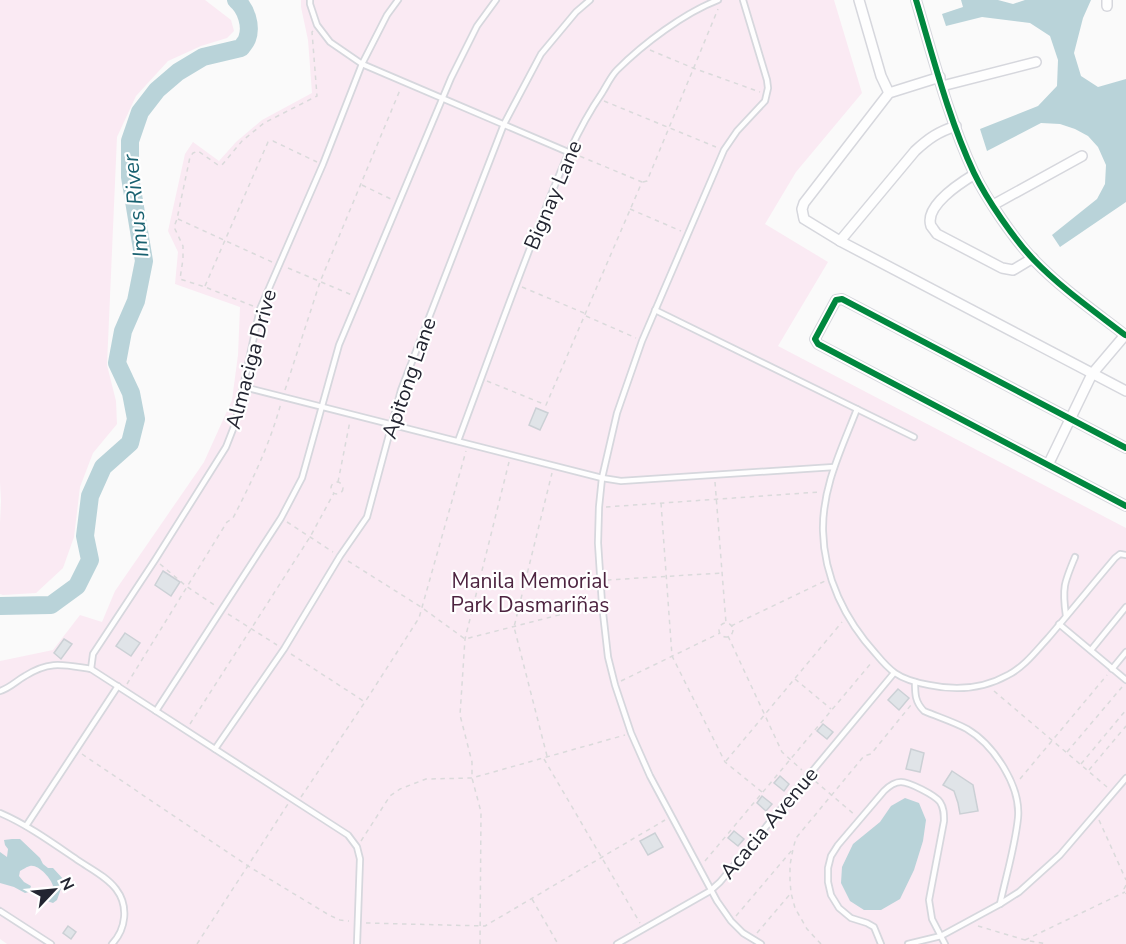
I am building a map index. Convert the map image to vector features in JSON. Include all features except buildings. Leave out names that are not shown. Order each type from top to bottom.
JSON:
[{"type":"street","points":[[859,0],[881,76],[889,93]]},
{"type":"street","points":[[916,0],[956,126],[975,174],[993,205],[1033,258],[1065,290],[1126,335],[1092,374],[1048,465]]},
{"type":"street","points":[[1036,62],[889,93],[804,202],[802,209],[804,219],[840,241],[1126,391]]},
{"type":"street","points":[[840,241],[915,151],[940,131],[956,126]]},
{"type":"street","points":[[993,205],[1082,156]]},
{"type":"street","points":[[975,174],[951,189],[932,210],[931,227],[937,234],[1002,268],[1013,270],[1033,258]]},
{"type":"street","points":[[1126,448],[842,298],[836,300],[815,339],[818,344],[1126,507]]},
{"type":"lane","points":[[310,0],[317,25],[330,42],[363,64],[568,152]]},
{"type":"lane","name":"Almaciga Drive","points":[[91,669],[93,654],[226,447],[235,424],[260,309],[323,164],[363,64],[387,15],[398,0]]},
{"type":"lane","points":[[156,711],[281,518],[302,478],[339,345],[451,78],[477,26],[496,0]]},
{"type":"lane","name":"Apitong Lane","points":[[215,749],[284,649],[340,556],[367,517],[401,390],[504,124],[542,54],[576,12],[590,0]]},
{"type":"lane","name":"Bignay Lane","points":[[458,441],[568,152],[598,99],[616,71],[644,47],[678,20],[718,0]]},
{"type":"lane","points":[[743,0],[767,81],[765,101],[737,131],[724,151],[642,341],[617,413],[602,478],[598,543],[608,657],[631,733],[650,776],[710,891],[731,921],[743,933],[761,944]]},
{"type":"lane","points":[[655,310],[914,437]]},
{"type":"lane","points":[[244,387],[621,481],[834,467]]},
{"type":"lane","points":[[857,409],[827,491],[823,531],[826,558],[831,578],[847,616],[862,638],[894,673],[915,682],[959,689],[986,685],[1010,675],[1059,624],[1115,558],[1120,554],[1126,555]]},
{"type":"lane","points":[[1066,616],[1063,597],[1064,582],[1075,557]]},
{"type":"lane","points":[[1090,650],[1126,607]]},
{"type":"lane","points":[[1059,624],[1126,681]]},
{"type":"lane","points":[[1112,669],[1126,652]]},
{"type":"lane","points":[[0,691],[43,667],[65,665],[91,669],[348,836],[357,847],[360,859],[357,944]]},
{"type":"lane","name":"Acacia Avenue","points":[[617,944],[710,891],[720,882],[894,673]]},
{"type":"lane","points":[[915,682],[915,699],[919,706],[924,711],[968,730],[982,742],[1005,769],[1013,787],[1018,817],[1000,904]]},
{"type":"lane","points":[[26,826],[76,750],[121,688]]},
{"type":"lane","points":[[908,944],[941,936],[1019,892],[1060,855],[1126,778]]},
{"type":"lane","points":[[881,944],[874,927],[851,918],[839,908],[831,895],[828,868],[831,856],[838,844],[884,791],[892,784],[901,782],[932,794],[943,809],[944,821],[929,900],[932,919],[945,944]]},
{"type":"lane","points":[[0,813],[26,826],[104,878],[117,890],[123,902],[124,917],[121,931],[112,944]]},
{"type":"lane","points":[[0,911],[51,944]]},
{"type":"lane","points":[[116,939],[123,944]]},
{"type":"path","points":[[568,152],[642,182],[647,181],[718,10]]},
{"type":"path","points":[[260,309],[180,279],[183,246],[174,227],[190,157],[194,153],[198,151],[218,165],[222,165],[242,141],[264,123],[317,96],[312,33],[317,25]]},
{"type":"path","points":[[644,47],[766,95]]},
{"type":"path","points":[[121,688],[227,522],[233,518],[258,469],[278,416],[282,397],[320,282],[404,81]]},
{"type":"path","points":[[598,99],[724,151]]},
{"type":"path","points":[[205,287],[265,152],[266,144],[273,141],[323,164]]},
{"type":"path","points":[[481,379],[546,405],[642,182]]},
{"type":"path","points":[[361,184],[399,203]]},
{"type":"path","points":[[630,209],[687,234]]},
{"type":"path","points":[[177,219],[359,298]]},
{"type":"path","points":[[516,284],[642,341]]},
{"type":"path","points":[[338,482],[352,415]]},
{"type":"path","points":[[297,802],[365,702],[418,618],[468,444]]},
{"type":"path","points":[[480,944],[481,819],[472,778],[472,762],[460,715],[465,639],[511,455]]},
{"type":"path","points":[[547,757],[514,627],[554,466]]},
{"type":"path","points":[[714,475],[726,623]]},
{"type":"path","points":[[334,493],[330,487],[334,482],[338,482]]},
{"type":"path","points":[[334,493],[340,493],[343,490],[338,482]]},
{"type":"path","points":[[599,507],[827,491]]},
{"type":"path","points":[[186,731],[310,537],[334,493]]},
{"type":"path","points":[[661,503],[672,656],[725,762],[762,792]]},
{"type":"path","points":[[281,518],[421,607],[465,639],[602,604]]},
{"type":"path","points":[[155,560],[186,586],[365,702]]},
{"type":"path","points":[[600,580],[722,573]]},
{"type":"path","points":[[731,626],[831,578]]},
{"type":"path","points":[[725,762],[847,616]]},
{"type":"path","points":[[720,633],[722,636],[728,636],[732,632],[731,626],[726,623]]},
{"type":"path","points":[[720,633],[720,626],[726,623]]},
{"type":"path","points":[[615,685],[720,633]]},
{"type":"path","points":[[728,636],[782,753],[860,819]]},
{"type":"path","points":[[698,868],[877,656]]},
{"type":"path","points":[[1013,787],[1112,669]]},
{"type":"path","points":[[795,679],[832,710]]},
{"type":"path","points":[[1066,753],[1126,681]]},
{"type":"path","points":[[986,685],[1114,793]]},
{"type":"path","points":[[821,944],[799,917],[791,893],[790,865],[796,838],[864,756],[871,754],[915,699]]},
{"type":"path","points":[[1080,764],[1126,710]]},
{"type":"path","points":[[1088,771],[1126,726]]},
{"type":"path","points":[[357,847],[390,796],[426,779],[472,778],[631,733]]},
{"type":"path","points":[[76,750],[248,866],[329,915],[340,920],[358,923],[485,926],[670,816]]},
{"type":"path","points":[[543,758],[644,929]]},
{"type":"path","points":[[197,944],[292,799]]},
{"type":"path","points":[[1096,814],[1126,880]]},
{"type":"path","points":[[731,921],[793,849]]},
{"type":"path","points":[[1025,940],[1125,893],[1126,885]]},
{"type":"path","points":[[752,939],[791,893]]},
{"type":"path","points":[[532,898],[558,944]]},
{"type":"path","points":[[965,922],[1025,940],[1047,944]]},
{"type":"green space","points":[[0,0],[205,0],[231,20],[234,31],[227,38],[201,46],[168,61],[136,96],[117,137],[107,365],[116,401],[117,424],[93,453],[80,487],[74,537],[63,568],[36,593],[3,595],[0,594]]},
{"type":"green space","name":"Manila Memorial Park Dasmariñas","points":[[301,0],[834,0],[862,93],[796,172],[765,224],[828,262],[778,346],[1126,528],[1126,944],[7,944],[0,939],[0,661],[53,650],[80,615],[102,622],[115,591],[204,462],[232,400],[238,355],[240,307],[175,284],[178,252],[168,231],[185,154],[193,142],[219,161],[236,142],[262,120],[312,93],[308,40]]},
{"type":"water","points":[[961,0],[998,0],[1013,4],[1025,0],[1091,0],[1083,18],[1074,53],[1081,76],[1098,87],[1126,79],[1126,202],[1060,247],[1052,235],[1097,199],[1105,184],[1106,165],[1098,147],[1088,136],[1060,124],[1041,123],[987,151],[980,129],[1038,106],[1057,86],[1058,60],[1050,36],[1030,23],[982,17],[946,26],[942,14],[963,7]]},
{"type":"water","points":[[905,798],[919,803],[926,820],[923,841],[914,870],[900,899],[881,910],[864,910],[850,901],[841,883],[842,867],[853,844],[880,822],[891,806]]},
{"type":"water","points":[[20,839],[40,858],[43,864],[48,868],[53,868],[64,880],[57,900],[53,903],[47,901],[52,883],[37,867],[29,866],[20,871],[19,876],[31,886],[29,892],[25,893],[0,883],[0,852],[7,857],[8,849],[4,840]]},
{"type":"waterway","name":"Imus River","points":[[0,606],[51,605],[77,586],[90,560],[85,536],[90,496],[103,467],[130,443],[136,419],[131,393],[117,363],[123,331],[136,301],[144,261],[130,177],[130,141],[140,112],[157,90],[178,72],[203,57],[241,48],[247,39],[248,23],[243,8],[236,0]]},
{"type":"cycle path","points":[[916,0],[957,132],[986,195],[1034,260],[1066,290],[1125,335]]},
{"type":"cycle path","points":[[1126,448],[842,299],[836,300],[815,339],[818,344],[1126,506]]}]
